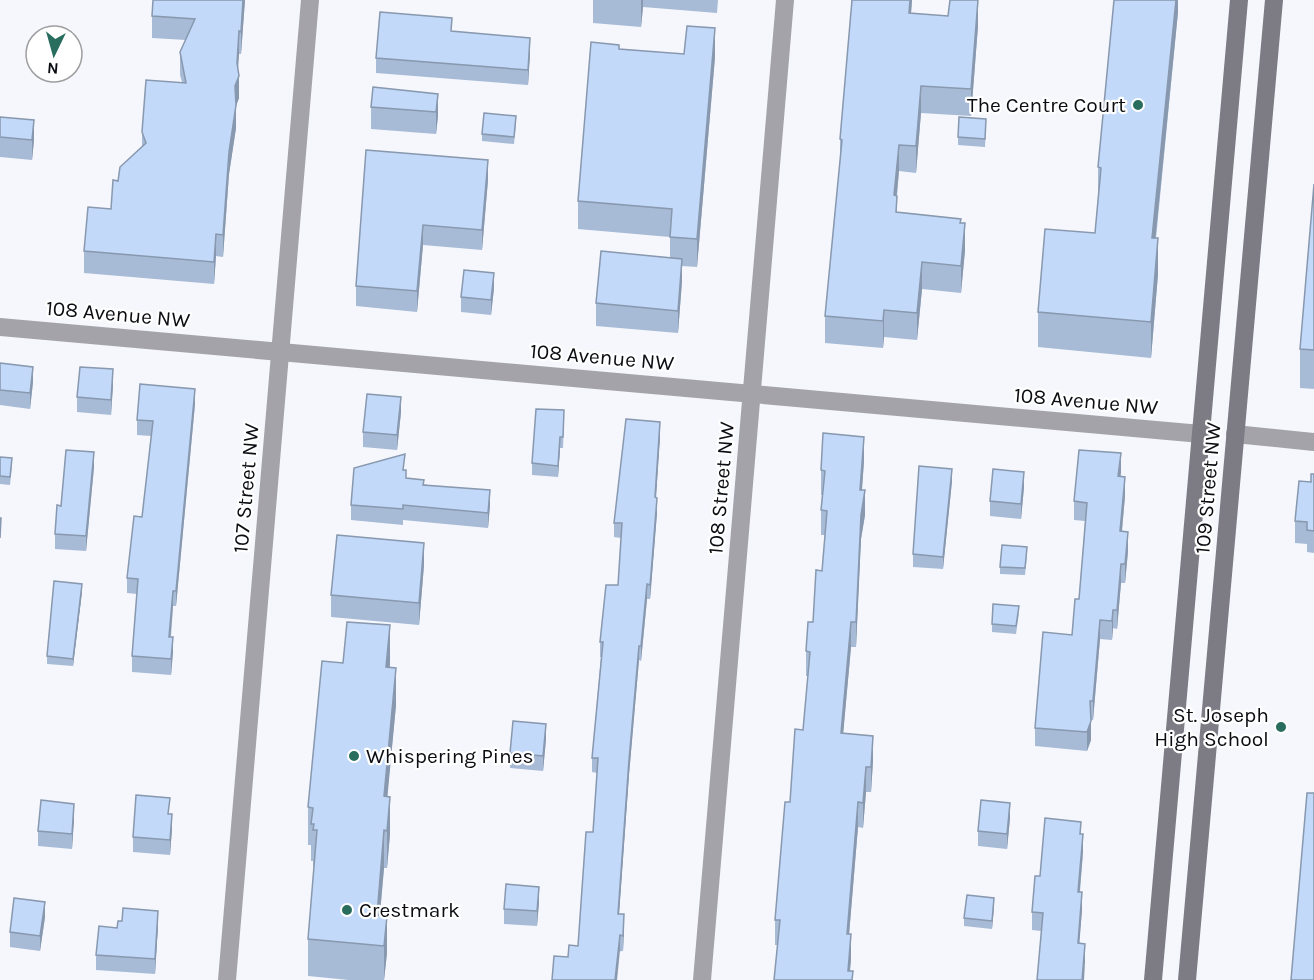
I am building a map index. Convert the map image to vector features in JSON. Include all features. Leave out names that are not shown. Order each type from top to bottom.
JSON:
[{"type":"main road","name":"109 Street NW","points":[[1153,980],[1239,0]]},
{"type":"main road","name":"109 Street NW","points":[[1187,980],[1274,0]]},
{"type":"street","name":"107 Street NW","points":[[227,980],[310,0]]},
{"type":"street","name":"108 Street NW","points":[[702,980],[785,0]]},
{"type":"street","name":"108 Avenue NW","points":[[0,327],[280,350],[1201,434]]},
{"type":"street","points":[[1235,434],[1314,442]]},
{"type":"building","points":[[153,0],[243,0],[237,63],[239,76],[235,86],[236,105],[229,152],[223,235],[216,234],[214,262],[84,251],[88,207],[111,209],[113,180],[118,181],[120,167],[146,143],[142,132],[146,80],[186,83],[180,52],[195,19],[152,16]]},
{"type":"building","points":[[852,0],[910,0],[909,13],[948,16],[950,0],[978,0],[971,89],[921,86],[916,146],[899,145],[894,195],[897,196],[896,212],[961,219],[960,223],[965,223],[961,266],[922,262],[917,313],[884,310],[883,321],[825,316],[842,140],[840,139]]},
{"type":"building","points":[[1114,0],[1176,0],[1152,238],[1158,238],[1151,322],[1038,312],[1045,229],[1095,233],[1101,168],[1098,167]]},
{"type":"building","points":[[380,12],[452,18],[451,31],[530,38],[528,70],[376,58]]},
{"type":"building","points":[[687,26],[715,28],[697,239],[670,237],[672,209],[578,201],[591,42],[619,45],[619,49],[684,54]]},
{"type":"building","points":[[373,87],[438,94],[436,112],[371,107]]},
{"type":"building","points":[[484,113],[516,116],[514,137],[482,134]]},
{"type":"building","points":[[0,117],[34,120],[32,140],[0,137]]},
{"type":"building","points":[[959,117],[986,119],[985,139],[958,137]]},
{"type":"building","points":[[366,150],[488,160],[482,230],[423,225],[417,291],[356,286]]},
{"type":"building","points":[[1314,184],[1314,350],[1300,349]]},
{"type":"building","points":[[601,251],[682,259],[678,311],[596,303]]},
{"type":"building","points":[[464,270],[494,273],[491,300],[461,297]]},
{"type":"building","points":[[0,363],[33,367],[30,393],[0,390]]},
{"type":"building","points":[[80,367],[113,369],[111,400],[77,397]]},
{"type":"building","points":[[140,384],[195,389],[176,591],[173,591],[169,637],[173,637],[171,659],[132,656],[138,579],[127,578],[134,516],[142,517],[153,421],[137,420]]},
{"type":"building","points":[[367,394],[401,397],[397,435],[363,432]]},
{"type":"building","points":[[536,409],[564,410],[563,437],[560,437],[558,466],[532,463]]},
{"type":"building","points":[[626,419],[660,422],[650,585],[647,584],[641,646],[639,646],[629,760],[618,914],[624,914],[623,936],[620,935],[615,980],[552,980],[554,956],[568,957],[569,945],[578,946],[586,832],[593,832],[598,758],[592,758],[606,585],[618,585],[622,523],[614,523]]},
{"type":"building","points":[[823,433],[864,437],[860,490],[865,490],[861,515],[856,622],[851,622],[841,733],[873,736],[871,767],[866,767],[863,803],[858,802],[847,934],[851,934],[848,971],[853,971],[852,980],[774,980],[780,920],[775,920],[785,802],[790,802],[795,729],[803,730],[810,652],[806,651],[808,622],[813,622],[816,570],[822,571],[827,511],[821,510],[825,471],[821,470]]},
{"type":"building","points":[[66,450],[94,452],[86,536],[55,534],[57,505],[61,506]]},
{"type":"building","points":[[1079,450],[1121,453],[1118,476],[1125,477],[1120,531],[1128,532],[1125,564],[1121,564],[1117,610],[1113,610],[1112,621],[1100,620],[1093,701],[1090,701],[1091,721],[1087,732],[1035,728],[1043,632],[1072,635],[1075,599],[1079,599],[1087,503],[1074,501]]},
{"type":"building","points":[[405,454],[403,470],[406,470],[406,478],[424,480],[423,485],[490,490],[488,513],[403,505],[403,509],[351,505],[354,468]]},
{"type":"building","points":[[0,457],[12,458],[10,477],[0,476]]},
{"type":"building","points":[[919,466],[952,469],[943,557],[913,554]]},
{"type":"building","points":[[993,469],[1024,472],[1021,504],[990,501]]},
{"type":"building","points":[[1311,474],[1314,474],[1314,531],[1307,530],[1307,522],[1295,521],[1299,481],[1311,482]]},
{"type":"building","points":[[337,535],[424,543],[419,603],[331,595]]},
{"type":"building","points":[[1002,545],[1027,547],[1025,568],[1000,567]]},
{"type":"building","points":[[54,581],[82,584],[73,659],[47,656]]},
{"type":"building","points":[[993,604],[1019,606],[1016,626],[992,624]]},
{"type":"building","points":[[347,622],[390,625],[386,667],[396,668],[384,796],[390,797],[387,831],[384,830],[377,915],[387,916],[384,946],[308,939],[317,830],[313,830],[314,824],[311,824],[313,808],[308,807],[322,661],[343,663]]},
{"type":"building","points":[[513,721],[546,724],[543,756],[510,753]]},
{"type":"building","points":[[1307,793],[1314,793],[1314,980],[1291,980]]},
{"type":"building","points":[[136,795],[170,798],[168,814],[172,814],[170,840],[133,837]]},
{"type":"building","points":[[41,800],[74,804],[72,834],[38,831]]},
{"type":"building","points":[[981,800],[1010,803],[1007,834],[978,831]]},
{"type":"building","points":[[1045,818],[1081,822],[1080,834],[1083,834],[1078,892],[1082,892],[1078,943],[1085,944],[1082,980],[1037,980],[1043,913],[1032,912],[1035,876],[1040,876]]},
{"type":"building","points":[[506,884],[539,887],[537,911],[504,909]]},
{"type":"building","points":[[967,895],[994,898],[992,921],[964,918]]},
{"type":"building","points":[[14,898],[45,902],[40,936],[10,932]]},
{"type":"building","points":[[123,908],[158,911],[155,959],[96,955],[99,926],[117,928],[118,921],[122,921]]},
{"type":"place","name":"The Centre Court","points":[[1138,105]]},
{"type":"place","name":"St. Joseph High School","points":[[1281,727]]},
{"type":"place","name":"Whispering Pines","points":[[354,756]]},
{"type":"place","name":"Crestmark","points":[[347,910]]}]
